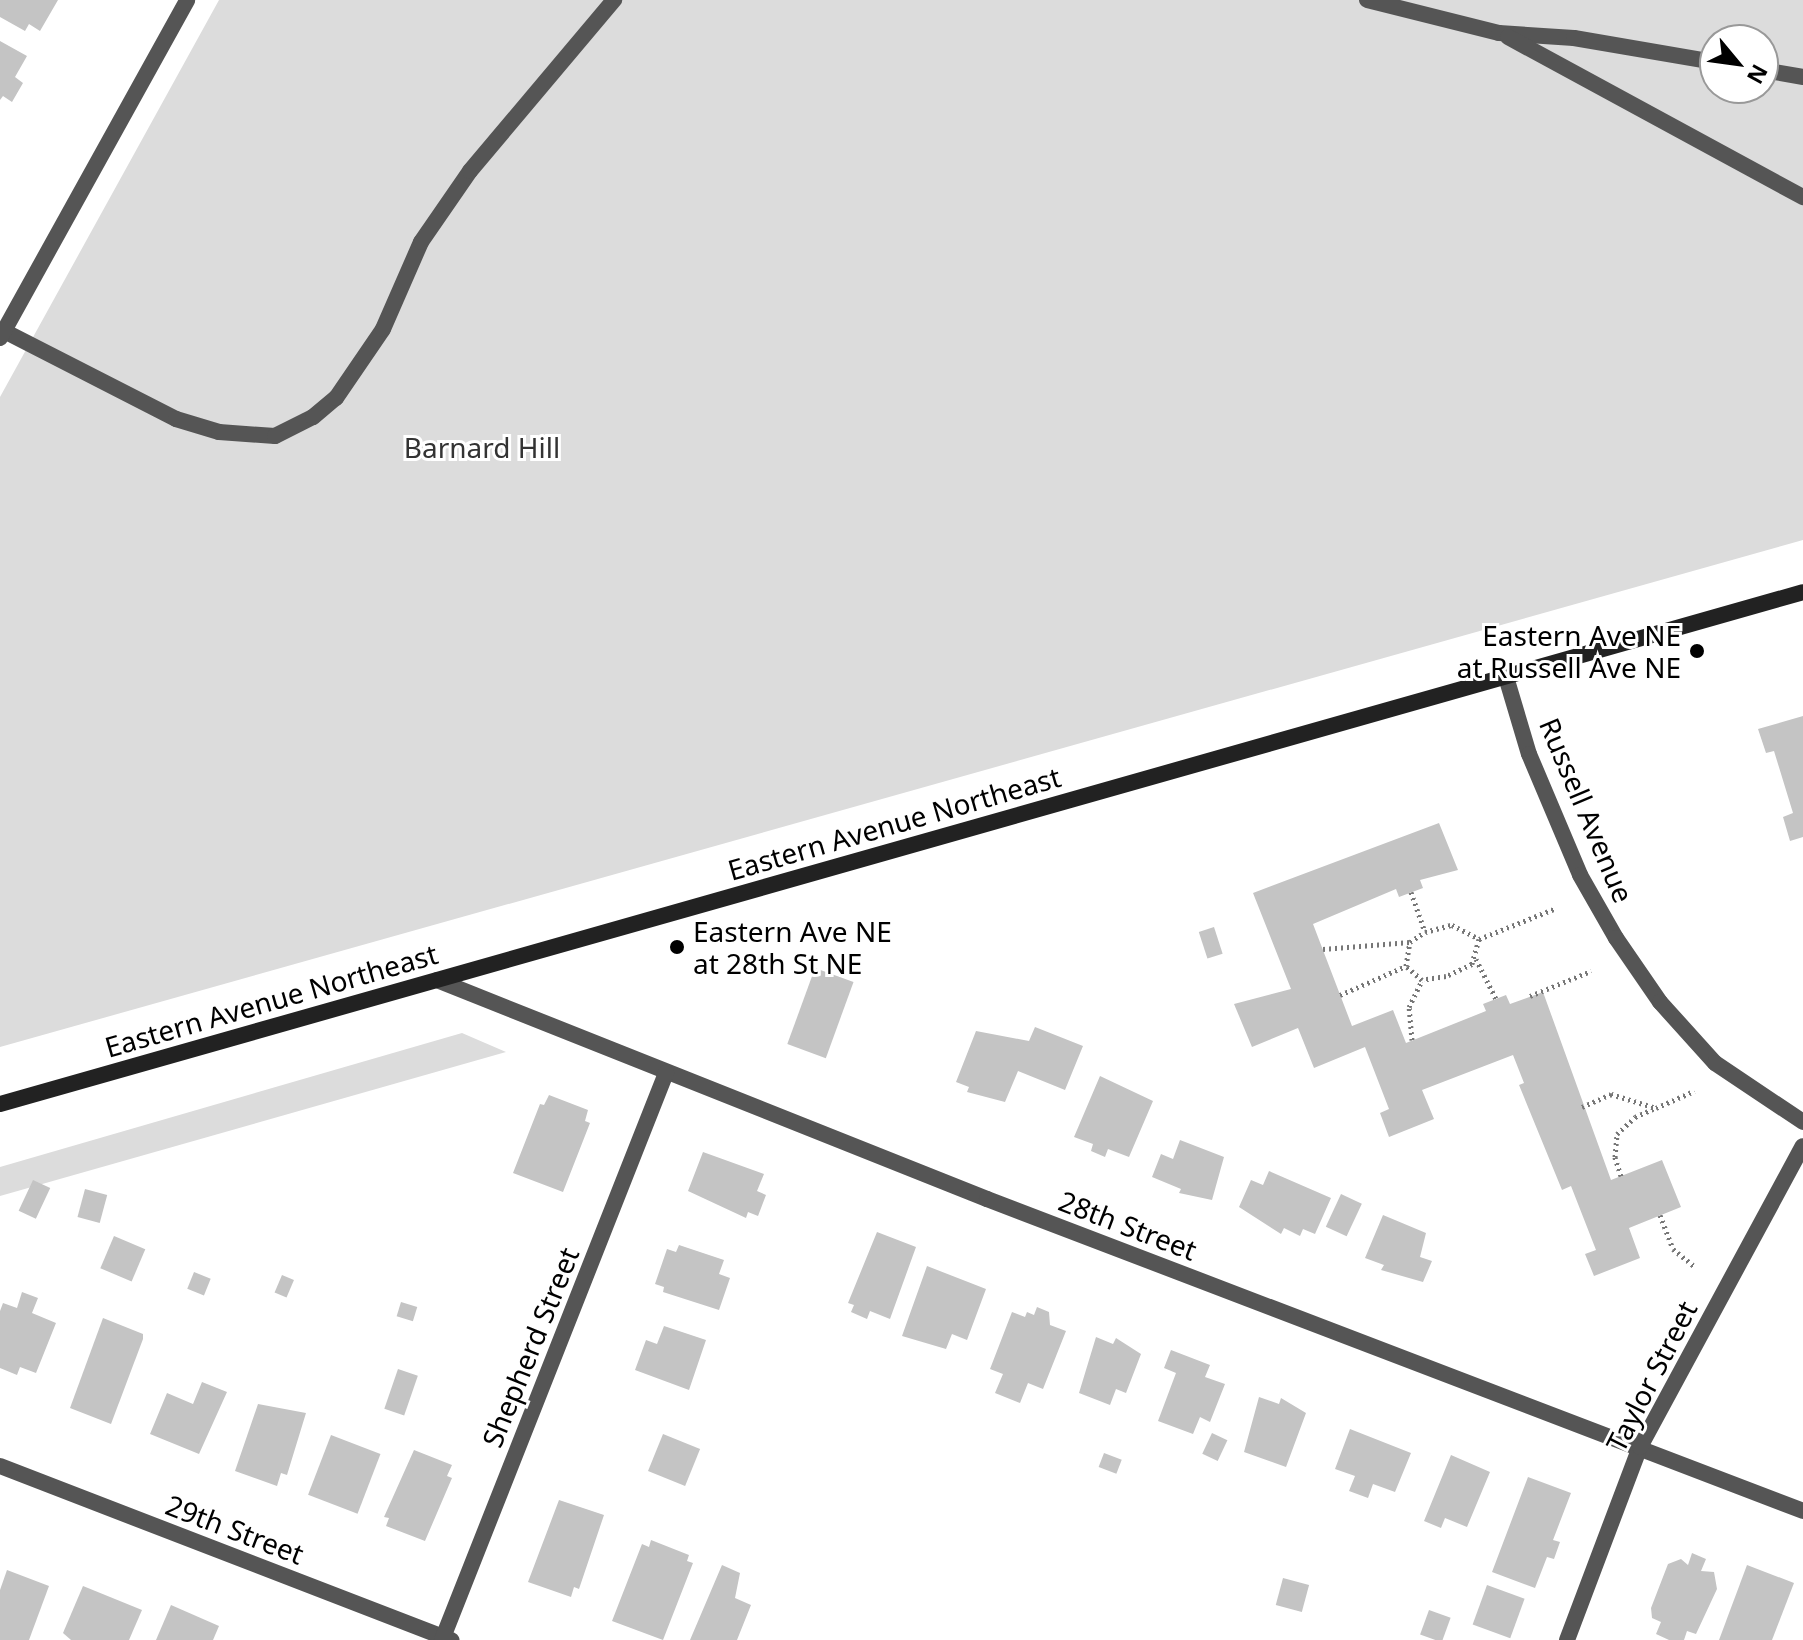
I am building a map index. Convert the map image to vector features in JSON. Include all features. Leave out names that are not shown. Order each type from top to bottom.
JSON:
[{"type":"main road","name":"Eastern Avenue Northeast","points":[[0,1104],[1803,592]]},
{"type":"street","points":[[187,0],[2,334],[151,408],[219,432],[275,436],[313,417],[336,398],[383,329],[421,242],[470,171],[614,0]]},
{"type":"street","points":[[1367,0],[1499,33],[1574,38],[1699,59]]},
{"type":"street","points":[[1499,33],[1803,197]]},
{"type":"street","points":[[1779,73],[1803,77]]},
{"type":"street","name":"Russell Avenue","points":[[1506,677],[1529,754],[1580,875],[1616,938],[1660,1002],[1715,1063],[1803,1122]]},
{"type":"street","name":"28th Street","points":[[437,980],[666,1073],[1803,1511]]},
{"type":"street","name":"Shepherd Street","points":[[446,1639],[666,1073]]},
{"type":"street","name":"Taylor Street","points":[[1567,1640],[1640,1447],[1803,1146]]},
{"type":"street","name":"29th Street","points":[[0,1466],[446,1639]]},
{"type":"path","points":[[1411,892],[1425,932]]},
{"type":"path","points":[[1323,949],[1410,942],[1425,932],[1452,925],[1479,939],[1554,909]]},
{"type":"path","points":[[1479,939],[1476,959],[1496,999]]},
{"type":"path","points":[[1406,966],[1410,942]]},
{"type":"path","points":[[1422,980],[1446,976],[1476,959]]},
{"type":"path","points":[[1406,966],[1422,980]]},
{"type":"path","points":[[1340,995],[1406,966]]},
{"type":"path","points":[[1530,996],[1591,971]]},
{"type":"path","points":[[1412,1040],[1409,1007],[1422,980]]},
{"type":"path","points":[[1621,1176],[1615,1157],[1617,1134],[1635,1117],[1694,1091]]},
{"type":"path","points":[[1582,1107],[1611,1094],[1656,1108]]},
{"type":"path","points":[[1660,1215],[1673,1249],[1694,1266]]},
{"type":"green space","name":"Barnard Hill","points":[[219,0],[1803,0],[1803,540],[0,1047],[0,397]]},
{"type":"green space","points":[[462,1033],[506,1052],[0,1196],[0,1167]]},
{"type":"building","points":[[0,0],[58,0],[40,31],[29,24],[25,31],[0,17]]},
{"type":"building","points":[[0,41],[27,56],[15,77],[23,83],[12,102],[3,96],[0,100]]},
{"type":"building","points":[[1803,716],[1803,837],[1790,841],[1783,817],[1793,813],[1774,751],[1766,753],[1758,729]]},
{"type":"building","points":[[1439,823],[1458,870],[1420,880],[1423,888],[1399,897],[1396,889],[1313,924],[1352,1026],[1393,1010],[1406,1043],[1486,1011],[1483,1004],[1506,995],[1510,1004],[1543,992],[1611,1180],[1662,1160],[1681,1207],[1629,1228],[1640,1258],[1594,1276],[1585,1254],[1596,1250],[1571,1186],[1562,1190],[1519,1085],[1524,1083],[1513,1055],[1422,1090],[1434,1119],[1389,1137],[1380,1113],[1389,1109],[1365,1047],[1314,1068],[1298,1028],[1252,1047],[1234,1004],[1291,989],[1253,893]]},
{"type":"building","points":[[1214,927],[1223,954],[1207,959],[1199,932]]},
{"type":"building","points":[[815,968],[854,982],[826,1058],[787,1044]]},
{"type":"building","points":[[1035,1027],[1083,1046],[1065,1090],[1018,1071],[1005,1102],[967,1092],[969,1087],[956,1082],[976,1031],[1029,1041]]},
{"type":"building","points":[[1100,1076],[1153,1101],[1129,1157],[1108,1149],[1105,1157],[1091,1151],[1093,1144],[1074,1137]]},
{"type":"building","points":[[549,1095],[588,1110],[585,1121],[590,1123],[563,1192],[513,1173],[540,1104],[544,1105]]},
{"type":"building","points":[[1180,1140],[1224,1157],[1212,1200],[1179,1193],[1181,1189],[1152,1177],[1161,1154],[1173,1159]]},
{"type":"building","points":[[703,1152],[764,1174],[757,1191],[766,1195],[758,1216],[748,1212],[746,1218],[688,1191]]},
{"type":"building","points":[[1269,1171],[1331,1198],[1315,1234],[1303,1229],[1300,1236],[1284,1228],[1281,1234],[1239,1207],[1251,1180],[1263,1185]]},
{"type":"building","points":[[33,1180],[50,1188],[36,1219],[19,1211]]},
{"type":"building","points":[[85,1189],[107,1195],[100,1223],[77,1217]]},
{"type":"building","points":[[1341,1194],[1362,1204],[1347,1236],[1326,1227]]},
{"type":"building","points":[[1383,1215],[1426,1233],[1420,1257],[1432,1261],[1423,1282],[1381,1270],[1384,1265],[1365,1258]]},
{"type":"building","points":[[877,1232],[916,1247],[890,1319],[870,1311],[867,1319],[851,1312],[854,1305],[848,1303]]},
{"type":"building","points":[[114,1236],[145,1249],[132,1282],[100,1268]]},
{"type":"building","points":[[679,1245],[724,1260],[719,1274],[730,1278],[719,1310],[663,1292],[664,1287],[655,1284],[667,1249],[676,1252]]},
{"type":"building","points":[[927,1266],[986,1289],[967,1340],[952,1334],[946,1349],[902,1336]]},
{"type":"building","points":[[194,1272],[211,1279],[204,1295],[187,1289]]},
{"type":"building","points":[[282,1275],[294,1280],[287,1298],[275,1292]]},
{"type":"building","points":[[22,1292],[38,1298],[32,1313],[56,1323],[36,1373],[20,1367],[17,1375],[0,1368],[0,1311],[3,1303],[17,1308]]},
{"type":"building","points":[[401,1302],[417,1307],[413,1321],[397,1316]]},
{"type":"building","points":[[1037,1307],[1049,1312],[1050,1325],[1066,1331],[1043,1389],[1028,1383],[1020,1403],[995,1393],[1003,1374],[990,1369],[1012,1312],[1025,1317],[1027,1312],[1034,1315]]},
{"type":"building","points":[[103,1318],[143,1334],[111,1424],[70,1408]]},
{"type":"building","points":[[664,1326],[706,1340],[689,1390],[635,1370],[646,1340],[657,1344]]},
{"type":"building","points":[[1096,1337],[1113,1344],[1116,1338],[1141,1354],[1126,1393],[1116,1389],[1110,1405],[1079,1393]]},
{"type":"building","points":[[1171,1350],[1210,1365],[1205,1377],[1225,1384],[1210,1422],[1200,1417],[1193,1434],[1158,1421],[1176,1373],[1164,1368]]},
{"type":"building","points":[[398,1369],[418,1376],[404,1416],[384,1409]]},
{"type":"building","points":[[202,1382],[227,1392],[199,1454],[150,1434],[167,1393],[193,1404]]},
{"type":"building","points":[[1259,1397],[1279,1404],[1281,1398],[1306,1413],[1286,1467],[1244,1452]]},
{"type":"building","points":[[258,1404],[306,1413],[287,1475],[281,1473],[277,1486],[235,1471]]},
{"type":"building","points":[[1350,1429],[1411,1453],[1395,1492],[1373,1484],[1368,1498],[1349,1491],[1355,1476],[1335,1469]]},
{"type":"building","points":[[1212,1433],[1227,1440],[1218,1461],[1202,1454]]},
{"type":"building","points":[[663,1434],[700,1449],[685,1486],[648,1471]]},
{"type":"building","points":[[331,1435],[380,1454],[358,1514],[308,1495]]},
{"type":"building","points":[[414,1450],[452,1465],[447,1476],[452,1478],[425,1541],[386,1526],[389,1518],[384,1517]]},
{"type":"building","points":[[1104,1453],[1122,1460],[1116,1474],[1099,1467]]},
{"type":"building","points":[[1451,1455],[1490,1472],[1467,1527],[1445,1518],[1441,1528],[1424,1521]]},
{"type":"building","points":[[1528,1477],[1571,1493],[1553,1540],[1560,1542],[1554,1559],[1547,1557],[1535,1588],[1492,1572]]},
{"type":"building","points":[[559,1500],[604,1515],[579,1589],[574,1587],[571,1597],[528,1582]]},
{"type":"building","points":[[651,1540],[689,1555],[687,1561],[693,1563],[663,1640],[612,1621],[642,1544],[649,1547]]},
{"type":"building","points":[[1692,1553],[1706,1559],[1701,1571],[1714,1572],[1717,1589],[1696,1634],[1687,1631],[1684,1640],[1669,1640],[1656,1634],[1661,1622],[1652,1618],[1651,1608],[1668,1564],[1681,1559],[1688,1565]]},
{"type":"building","points":[[722,1565],[740,1573],[735,1598],[751,1605],[737,1640],[690,1640]]},
{"type":"building","points":[[1747,1565],[1794,1583],[1772,1640],[1719,1640]]},
{"type":"building","points":[[7,1570],[49,1586],[29,1640],[0,1640],[0,1590]]},
{"type":"building","points":[[1283,1578],[1309,1585],[1302,1612],[1276,1605]]},
{"type":"building","points":[[1487,1585],[1525,1599],[1510,1638],[1473,1624]]},
{"type":"building","points":[[83,1586],[142,1610],[129,1640],[71,1640],[63,1633]]},
{"type":"building","points":[[171,1605],[219,1626],[213,1640],[156,1640]]},
{"type":"building","points":[[1429,1610],[1451,1618],[1443,1640],[1420,1634]]},
{"type":"place","name":"Eastern Ave NE at Russell Ave NE","points":[[1697,651]]},
{"type":"place","name":"Eastern Ave NE at 28th St NE","points":[[677,947]]}]
